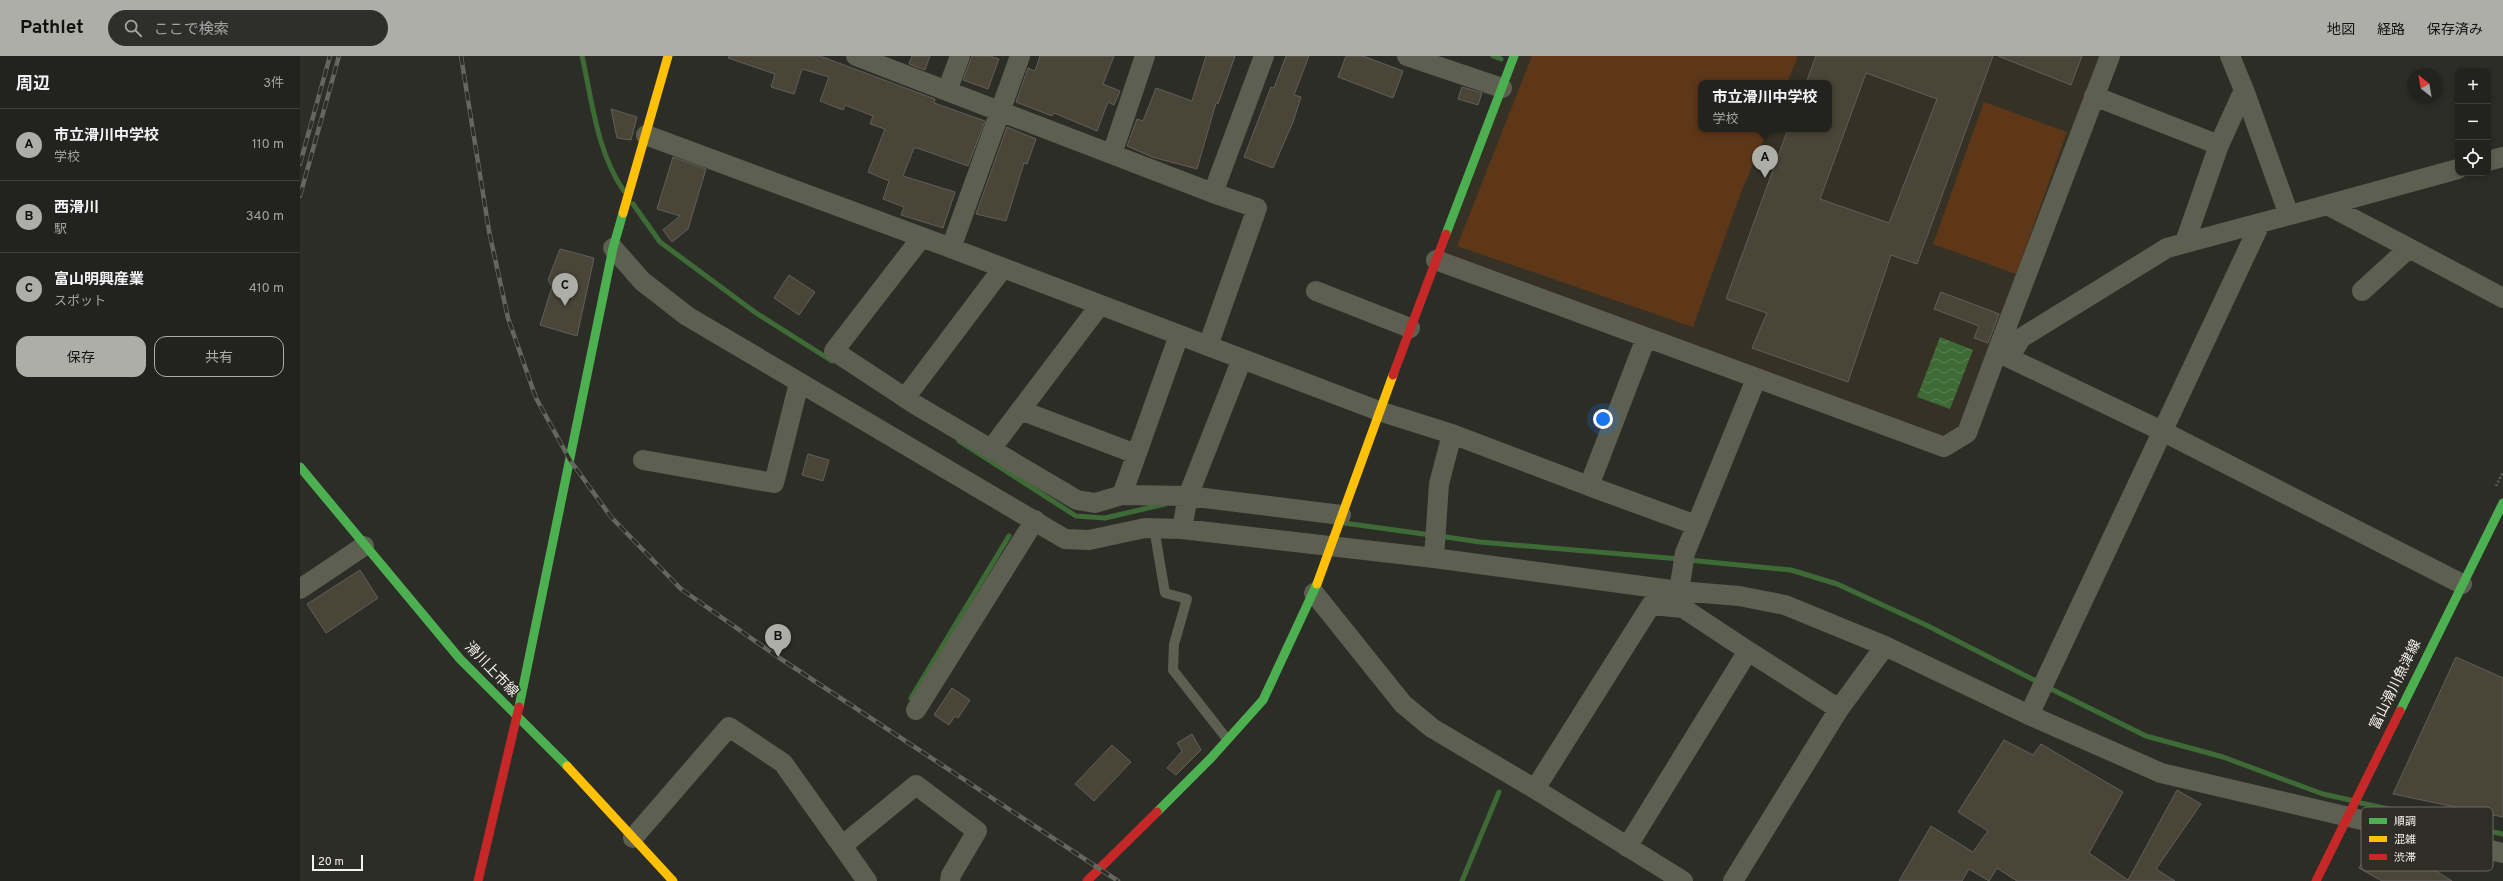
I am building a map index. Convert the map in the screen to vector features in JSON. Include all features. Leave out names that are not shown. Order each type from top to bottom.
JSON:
[{"type":"street","points":[[478,881],[517,718],[614,243],[629,196],[668,56]]},
{"type":"street","points":[[856,56],[1213,193],[1257,208],[1208,346]]},
{"type":"street","points":[[947,91],[960,56]]},
{"type":"street","points":[[951,248],[1020,56]]},
{"type":"street","points":[[1112,154],[1145,56]]},
{"type":"street","points":[[1213,193],[1264,56]]},
{"type":"street","points":[[1407,56],[1502,88]]},
{"type":"street","points":[[1087,881],[1228,739],[1263,700],[1314,593],[1379,411],[1514,56]]},
{"type":"street","points":[[1436,260],[1944,447],[1967,433],[2003,355],[2094,96],[2110,56]]},
{"type":"street","points":[[2230,56],[2244,90],[2289,216]]},
{"type":"street","points":[[2185,242],[2219,145],[2244,90]]},
{"type":"street","points":[[2094,96],[2219,145]]},
{"type":"street","points":[[646,135],[922,237],[1379,411],[1452,434],[1696,525]]},
{"type":"street","points":[[2491,160],[2503,157]]},
{"type":"street","points":[[2003,355],[2021,338],[2168,248],[2185,242],[2260,224],[2455,170]]},
{"type":"street","points":[[2327,205],[2503,298]]},
{"type":"street","points":[[2029,715],[2260,224]]},
{"type":"street","points":[[922,237],[834,351],[905,398],[1077,500],[1095,503],[1122,495],[1188,496],[1342,515]]},
{"type":"street","points":[[614,243],[642,281],[687,316],[1065,539],[1089,540],[1145,528],[1182,529],[1331,544],[1678,591],[1740,596],[1785,605],[1885,646],[2029,715],[2161,773],[2361,821]]},
{"type":"street","points":[[2362,291],[2409,248]]},
{"type":"street","points":[[905,398],[1003,268]]},
{"type":"street","points":[[1316,291],[1410,328]]},
{"type":"street","points":[[991,448],[1100,305]]},
{"type":"street","points":[[1122,495],[1179,335]]},
{"type":"street","points":[[1589,486],[1646,338]]},
{"type":"street","points":[[2003,355],[2162,431],[2462,584]]},
{"type":"street","points":[[1182,529],[1188,496],[1242,359]]},
{"type":"street","points":[[1678,591],[1685,553],[1756,378]]},
{"type":"street","points":[[643,460],[774,483],[799,383]]},
{"type":"street","points":[[1020,410],[1136,454]]},
{"type":"street","points":[[1434,558],[1438,484],[1452,434]]},
{"type":"street","name":"滑川上市線","points":[[300,467],[364,546],[460,659],[517,718],[567,766],[672,881]]},
{"type":"street","name":"富山滑川魚津線","points":[[2316,881],[2462,584],[2495,526],[2503,503]]},
{"type":"street","points":[[916,710],[1034,520]]},
{"type":"street","points":[[300,589],[364,546]]},
{"type":"street","points":[[1314,593],[1404,704],[1432,728],[1535,789],[1683,881]]},
{"type":"street","points":[[1535,789],[1651,605],[1684,608],[1839,709]]},
{"type":"street","points":[[1733,881],[1839,709],[1885,646]]},
{"type":"street","points":[[1627,847],[1748,651]]},
{"type":"street","points":[[633,838],[729,727],[783,763],[867,881]]},
{"type":"street","points":[[842,846],[916,785],[977,831],[951,875],[950,881]]},
{"type":"street","points":[[2493,851],[2503,853]]},
{"type":"lane","points":[[1154,528],[1165,593],[1187,599],[1174,644],[1173,670],[1228,739]]},
{"type":"shaded area","points":[[1512,56],[2110,56],[1967,433],[1944,447],[1436,260]]},
{"type":"shaded area","points":[[1532,56],[1798,56],[1788,80],[1698,80],[1698,132],[1767,132],[1740,195],[1693,327],[1457,246]]},
{"type":"shaded area","points":[[1984,102],[2067,132],[2016,274],[1933,244]]},
{"type":"water","points":[[1940,337],[1973,350],[1950,409],[1917,397]]},
{"type":"building","points":[[729,56],[820,56],[935,99],[934,103],[985,121],[968,166],[914,148],[903,176],[955,192],[943,228],[901,215],[904,207],[883,199],[889,181],[868,172],[885,129],[870,124],[873,116],[845,105],[843,110],[820,101],[829,77],[802,69],[794,94],[771,87],[775,74],[728,58]]},
{"type":"building","points":[[912,56],[930,56],[925,70],[909,64]]},
{"type":"building","points":[[972,56],[990,56],[999,59],[988,89],[963,80]]},
{"type":"building","points":[[1040,56],[1114,56],[1103,84],[1120,91],[1114,105],[1108,102],[1097,131],[1054,113],[1052,116],[1016,102],[1028,68],[1035,71]]},
{"type":"building","points":[[1206,56],[1235,56],[1218,104],[1216,103],[1197,169],[1152,157],[1127,146],[1137,119],[1143,121],[1156,88],[1192,101]]},
{"type":"building","points":[[1286,56],[1309,56],[1294,95],[1301,97],[1293,122],[1273,168],[1244,157],[1271,87],[1274,88]]},
{"type":"building","points":[[1346,56],[1363,56],[1403,71],[1393,98],[1338,77]]},
{"type":"building","points":[[1816,56],[1993,56],[1917,264],[1891,255],[1848,382],[1752,348],[1767,313],[1726,299],[1787,132],[1832,132],[1832,80],[1807,80]],"holes":[[[1866,73],[1937,99],[1889,223],[1820,199]]]},
{"type":"building","points":[[1998,56],[2082,56],[2071,85]]},
{"type":"building","points":[[1462,87],[1482,93],[1478,105],[1458,99]]},
{"type":"building","points":[[611,109],[637,117],[631,140],[617,138]]},
{"type":"building","points":[[1007,127],[1036,139],[1027,164],[1024,163],[1006,221],[976,214]]},
{"type":"building","points":[[673,157],[706,169],[688,229],[672,242],[663,230],[680,216],[657,209]]},
{"type":"building","points":[[560,249],[594,258],[577,336],[540,325],[552,287],[548,280]]},
{"type":"building","points":[[789,275],[815,292],[799,315],[774,298]]},
{"type":"building","points":[[1941,292],[1999,314],[1988,343],[1974,338],[1979,326],[1934,309]]},
{"type":"building","points":[[808,454],[829,460],[823,481],[802,475]]},
{"type":"building","points":[[360,570],[378,598],[326,633],[307,604]]},
{"type":"building","points":[[2456,657],[2503,678],[2503,817],[2493,815],[2493,807],[2455,807],[2393,794]]},
{"type":"building","points":[[952,688],[970,700],[958,718],[955,716],[949,725],[934,715]]},
{"type":"building","points":[[1192,734],[1201,750],[1176,775],[1167,768],[1182,751],[1177,743]]},
{"type":"building","points":[[2004,740],[2033,755],[2041,744],[2123,792],[2089,853],[2128,880],[2177,790],[2201,804],[2156,869],[2175,881],[2017,881],[1997,868],[1989,881],[1969,869],[1962,881],[1899,881],[1931,826],[1973,852],[1988,831],[1958,812]]},
{"type":"building","points":[[1112,745],[1131,762],[1094,801],[1075,784]]},
{"type":"building","points":[[2364,871],[2436,871],[2452,881],[2382,881]]},
{"type":"waterway","points":[[582,56],[601,143],[607,160],[624,191]]},
{"type":"waterway","points":[[1493,56],[1501,59]]},
{"type":"waterway","points":[[633,204],[660,242],[756,313],[832,361]]},
{"type":"waterway","points":[[959,441],[1076,516],[1105,518],[1165,504]]},
{"type":"waterway","points":[[1344,523],[1431,535]]},
{"type":"waterway","points":[[911,698],[1009,536]]},
{"type":"waterway","points":[[1439,536],[1480,542],[1680,559]]},
{"type":"waterway","points":[[1688,560],[1791,570],[1837,584],[1926,625],[2040,683]]},
{"type":"waterway","points":[[2047,687],[2146,736],[2223,757],[2323,794],[2350,800]]},
{"type":"waterway","points":[[1462,881],[1499,792]]},
{"type":"waterway","points":[[2361,803],[2379,807]]},
{"type":"waterway","points":[[2493,832],[2503,834]]},
{"type":"railway","points":[[300,164],[330,56]]},
{"type":"railway","points":[[300,196],[339,56]]},
{"type":"railway","points":[[461,56],[489,231],[508,318],[536,398],[570,460],[611,517],[681,589],[778,657],[1118,881]]},
{"type":"traffic: fast","points":[[1446,234],[1514,56]]},
{"type":"traffic: fast","points":[[519,707],[613,248],[623,213]]},
{"type":"traffic: fast","points":[[300,467],[460,659],[567,766]]},
{"type":"traffic: fast","points":[[2400,711],[2503,503]]},
{"type":"traffic: fast","points":[[1157,812],[1211,758],[1263,700],[1317,584]]},
{"type":"traffic: slow","points":[[623,213],[668,56]]},
{"type":"traffic: slow","points":[[1317,584],[1393,375]]},
{"type":"traffic: slow","points":[[567,766],[673,881]]},
{"type":"traffic: jam","points":[[1393,375],[1446,234]]},
{"type":"traffic: jam","points":[[478,881],[519,707]]},
{"type":"traffic: jam","points":[[2316,881],[2400,711]]},
{"type":"traffic: jam","points":[[1087,881],[1157,812]]},
{"type":"place","name":"市立滑川中学校","points":[[1765,178]]},
{"type":"place","name":"富山明興産業","points":[[565,306]]},
{"type":"place","name":"西滑川","points":[[778,657]]}]
